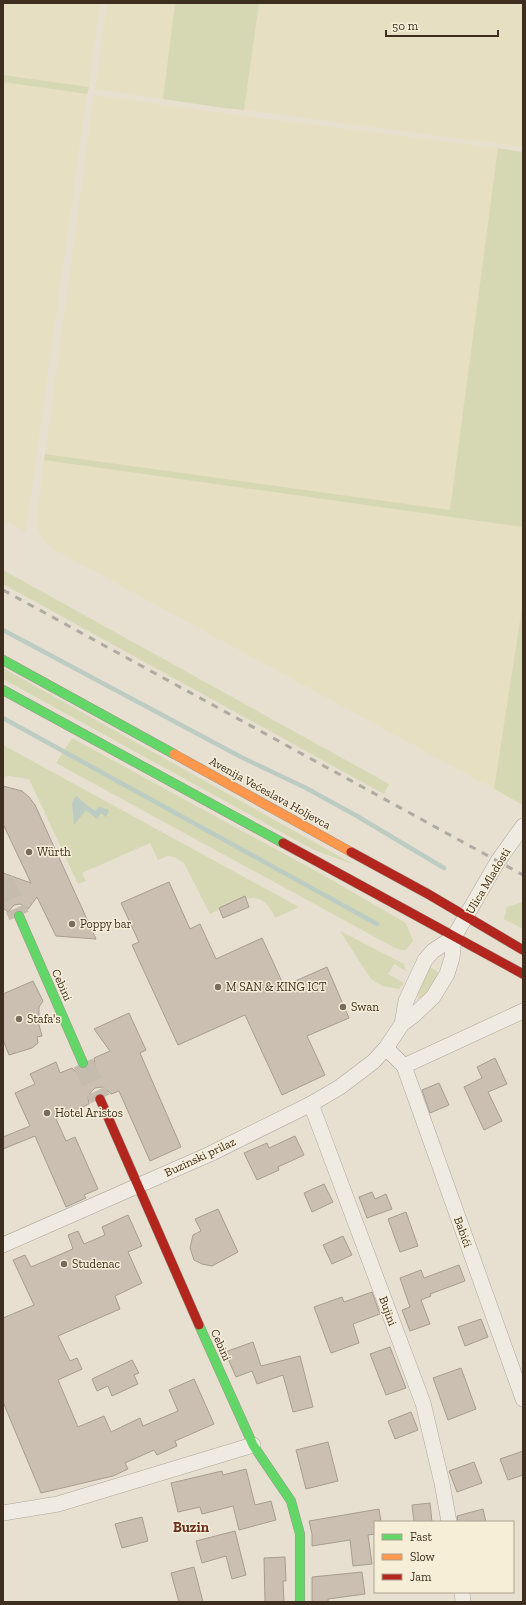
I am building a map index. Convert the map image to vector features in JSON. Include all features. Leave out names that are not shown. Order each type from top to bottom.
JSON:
[{"type":"main road","name":"Avenija Većeslava Holjevca","points":[[3,660],[387,871],[523,950]]},
{"type":"main road","points":[[3,690],[523,974]]},
{"type":"main road","name":"Cebini","points":[[19,916],[84,1063]]},
{"type":"main road","name":"Cebini","points":[[100,1099],[253,1445],[291,1501],[300,1534],[300,1602]]},
{"type":"street","name":"Ulica Mladosti","points":[[454,937],[498,861],[523,826]]},
{"type":"street","name":"Buzinski prilaz","points":[[402,1024],[406,1001],[425,960],[433,951],[454,937]]},
{"type":"street","name":"Buzinski prilaz","points":[[3,1246],[137,1185],[210,1154],[340,1088],[373,1062],[386,1048],[402,1024],[432,997],[447,974],[452,958],[454,937]]},
{"type":"street","points":[[386,1048],[404,1066],[523,1011]]},
{"type":"street","name":"Babići","points":[[404,1066],[523,1399]]},
{"type":"street","name":"Bujini","points":[[311,1104],[423,1403],[442,1482],[449,1521]]},
{"type":"street","points":[[3,1514],[58,1504],[253,1445]]},
{"type":"shaded area","points":[[3,3],[100,3],[89,87],[3,75]]},
{"type":"shaded area","points":[[107,3],[175,3],[163,99],[95,89]]},
{"type":"shaded area","points":[[259,3],[523,3],[523,147],[244,110]]},
{"type":"shaded area","points":[[3,82],[87,94],[26,532],[3,520]]},
{"type":"shaded area","points":[[94,95],[237,115],[498,148],[450,511],[45,454]]},
{"type":"shaded area","points":[[44,460],[523,527],[523,601],[494,789],[55,550],[43,540],[38,532],[36,521]]},
{"type":"shaded area","points":[[77,796],[95,811],[99,807],[107,809],[109,811],[106,817],[101,813],[97,819],[86,810],[74,825],[72,803]]},
{"type":"green space","points":[[175,3],[259,3],[244,110],[163,99]]},
{"type":"green space","points":[[3,75],[89,87],[87,94],[3,82]]},
{"type":"green space","points":[[498,148],[523,152],[523,527],[44,460],[45,454],[450,510]]},
{"type":"green space","points":[[3,570],[389,784],[384,794],[3,584]]},
{"type":"green space","points":[[523,601],[523,805],[494,789]]},
{"type":"green space","points":[[3,668],[355,865],[314,850],[3,679]]},
{"type":"green space","points":[[72,738],[323,875],[406,923],[413,941],[406,950],[395,948],[56,763]]},
{"type":"green space","points":[[3,745],[299,907],[275,918],[269,907],[262,901],[255,898],[246,898],[210,914],[184,863],[175,857],[167,856],[158,860],[150,843],[82,873],[86,881],[78,884],[29,779],[8,776],[3,777]]},
{"type":"green space","points":[[523,902],[523,929],[504,919],[507,907]]},
{"type":"green space","points":[[340,931],[404,964],[406,971],[394,964],[388,974],[404,983],[399,989],[382,986],[371,979]]},
{"type":"green space","points":[[429,966],[439,973],[423,997],[420,999],[418,998],[417,994]]},
{"type":"building","points":[[3,786],[22,791],[35,805],[96,939],[56,936],[37,897],[28,909],[20,904],[14,905],[8,912],[3,908],[3,873],[31,883],[3,824]]},
{"type":"building","name":"M SAN & KING ICT","points":[[169,882],[190,929],[200,924],[216,959],[262,938],[284,986],[327,967],[349,1018],[307,1036],[325,1075],[282,1095],[245,1015],[178,1045],[132,945],[139,942],[121,903]]},
{"type":"building","points":[[245,896],[249,907],[223,918],[219,908]]},
{"type":"building","points":[[33,981],[43,1001],[39,1007],[39,1025],[42,1036],[37,1037],[38,1043],[32,1048],[9,1055],[3,1040],[3,994]]},
{"type":"building","name":"Hotel Aristos","points":[[129,1013],[146,1050],[140,1053],[181,1147],[150,1161],[119,1091],[111,1094],[102,1087],[95,1088],[88,1097],[89,1104],[56,1119],[66,1141],[75,1137],[98,1189],[84,1195],[86,1198],[66,1207],[35,1136],[3,1149],[3,1137],[30,1126],[15,1093],[35,1084],[30,1074],[56,1062],[60,1073],[72,1068],[81,1075],[88,1074],[95,1065],[94,1058],[110,1051],[94,1029]]},
{"type":"building","points":[[495,1058],[507,1084],[488,1092],[502,1121],[484,1130],[464,1087],[482,1078],[477,1067]]},
{"type":"building","points":[[439,1083],[449,1105],[430,1113],[422,1090]]},
{"type":"building","points":[[295,1136],[304,1155],[278,1167],[279,1170],[257,1180],[244,1153],[267,1143],[269,1148]]},
{"type":"building","points":[[324,1184],[333,1202],[312,1212],[304,1193]]},
{"type":"building","points":[[372,1192],[375,1199],[386,1194],[392,1209],[367,1218],[359,1197]]},
{"type":"building","points":[[218,1209],[238,1252],[212,1266],[202,1264],[194,1260],[190,1248],[193,1235],[201,1231],[195,1219]]},
{"type":"building","points":[[406,1212],[418,1246],[400,1252],[388,1219]]},
{"type":"building","points":[[128,1215],[142,1246],[128,1252],[142,1283],[115,1296],[120,1309],[58,1336],[70,1361],[77,1358],[82,1369],[58,1380],[78,1427],[104,1416],[111,1432],[140,1418],[143,1426],[178,1411],[169,1390],[194,1379],[214,1424],[175,1441],[177,1446],[157,1455],[154,1450],[125,1463],[128,1469],[113,1476],[41,1493],[3,1402],[3,1318],[34,1305],[13,1260],[25,1255],[31,1267],[73,1249],[68,1235],[78,1231],[84,1244],[105,1235],[102,1227]]},
{"type":"building","points":[[343,1236],[352,1255],[332,1264],[323,1245]]},
{"type":"building","points":[[459,1265],[465,1281],[430,1294],[431,1296],[421,1300],[430,1324],[410,1331],[402,1310],[410,1307],[400,1278],[421,1270],[424,1278]]},
{"type":"building","points":[[372,1292],[380,1314],[353,1324],[359,1343],[331,1353],[314,1307],[342,1297],[344,1302]]},
{"type":"building","points":[[481,1319],[488,1337],[465,1346],[458,1327]]},
{"type":"building","points":[[253,1342],[261,1366],[300,1356],[313,1407],[293,1412],[283,1375],[257,1384],[252,1371],[236,1377],[225,1352]]},
{"type":"building","points":[[390,1347],[406,1388],[386,1395],[370,1354]]},
{"type":"building","points":[[132,1360],[139,1373],[134,1375],[138,1384],[112,1396],[108,1386],[97,1391],[92,1379]]},
{"type":"building","points":[[461,1368],[476,1409],[448,1420],[433,1378]]},
{"type":"building","points":[[411,1412],[418,1430],[395,1439],[388,1421]]},
{"type":"building","points":[[328,1442],[338,1481],[306,1489],[296,1450]]},
{"type":"building","points":[[523,1451],[523,1475],[508,1480],[500,1459]]},
{"type":"building","points":[[474,1462],[482,1483],[457,1492],[449,1471]]},
{"type":"building","points":[[246,1469],[255,1505],[271,1501],[276,1520],[239,1530],[233,1506],[202,1514],[200,1507],[178,1512],[171,1483],[222,1471],[223,1475]]},
{"type":"building","points":[[430,1503],[432,1521],[414,1521],[412,1505]]},
{"type":"building","points":[[379,1509],[381,1521],[374,1521],[374,1534],[368,1535],[372,1564],[353,1566],[350,1540],[312,1546],[312,1534],[309,1521]]},
{"type":"building","points":[[483,1509],[486,1521],[458,1521],[457,1516]]},
{"type":"building","points":[[142,1517],[148,1541],[122,1548],[115,1524]]},
{"type":"building","points":[[235,1531],[246,1575],[232,1579],[226,1556],[202,1563],[196,1541]]},
{"type":"building","points":[[285,1557],[286,1581],[283,1581],[284,1602],[265,1602],[264,1558]]},
{"type":"building","points":[[194,1567],[203,1602],[179,1602],[171,1573]]},
{"type":"building","points":[[362,1572],[365,1594],[328,1599],[328,1602],[312,1602],[312,1577]]},
{"type":"waterway","points":[[3,630],[241,757],[306,788],[357,816],[444,868]]},
{"type":"waterway","points":[[3,718],[377,924]]},
{"type":"tunnel","points":[[3,880],[19,916]]},
{"type":"tunnel","points":[[83,1063],[100,1099]]},
{"type":"railway","points":[[3,590],[523,875]]},
{"type":"traffic: fast","points":[[3,660],[174,754]]},
{"type":"traffic: fast","points":[[3,690],[283,843]]},
{"type":"traffic: fast","points":[[19,916],[83,1063]]},
{"type":"traffic: fast","points":[[199,1325],[253,1445],[291,1501],[300,1534],[300,1602]]},
{"type":"traffic: slow","points":[[174,754],[351,852]]},
{"type":"traffic: jam","points":[[283,843],[523,974]]},
{"type":"traffic: jam","points":[[351,852],[428,894],[523,950]]},
{"type":"traffic: jam","points":[[100,1099],[199,1325]]},
{"type":"place","name":"Würth","points":[[29,852]]},
{"type":"place","name":"Poppy bar","points":[[72,924]]},
{"type":"place","name":"M SAN & KING ICT","points":[[218,987]]},
{"type":"place","name":"Swan","points":[[343,1007]]},
{"type":"place","name":"Stafa's","points":[[19,1019]]},
{"type":"place","name":"Hotel Aristos","points":[[47,1113]]},
{"type":"place","name":"Studenac","points":[[64,1264]]},
{"type":"district","name":"Buzin","points":[[191,1527]]}]
